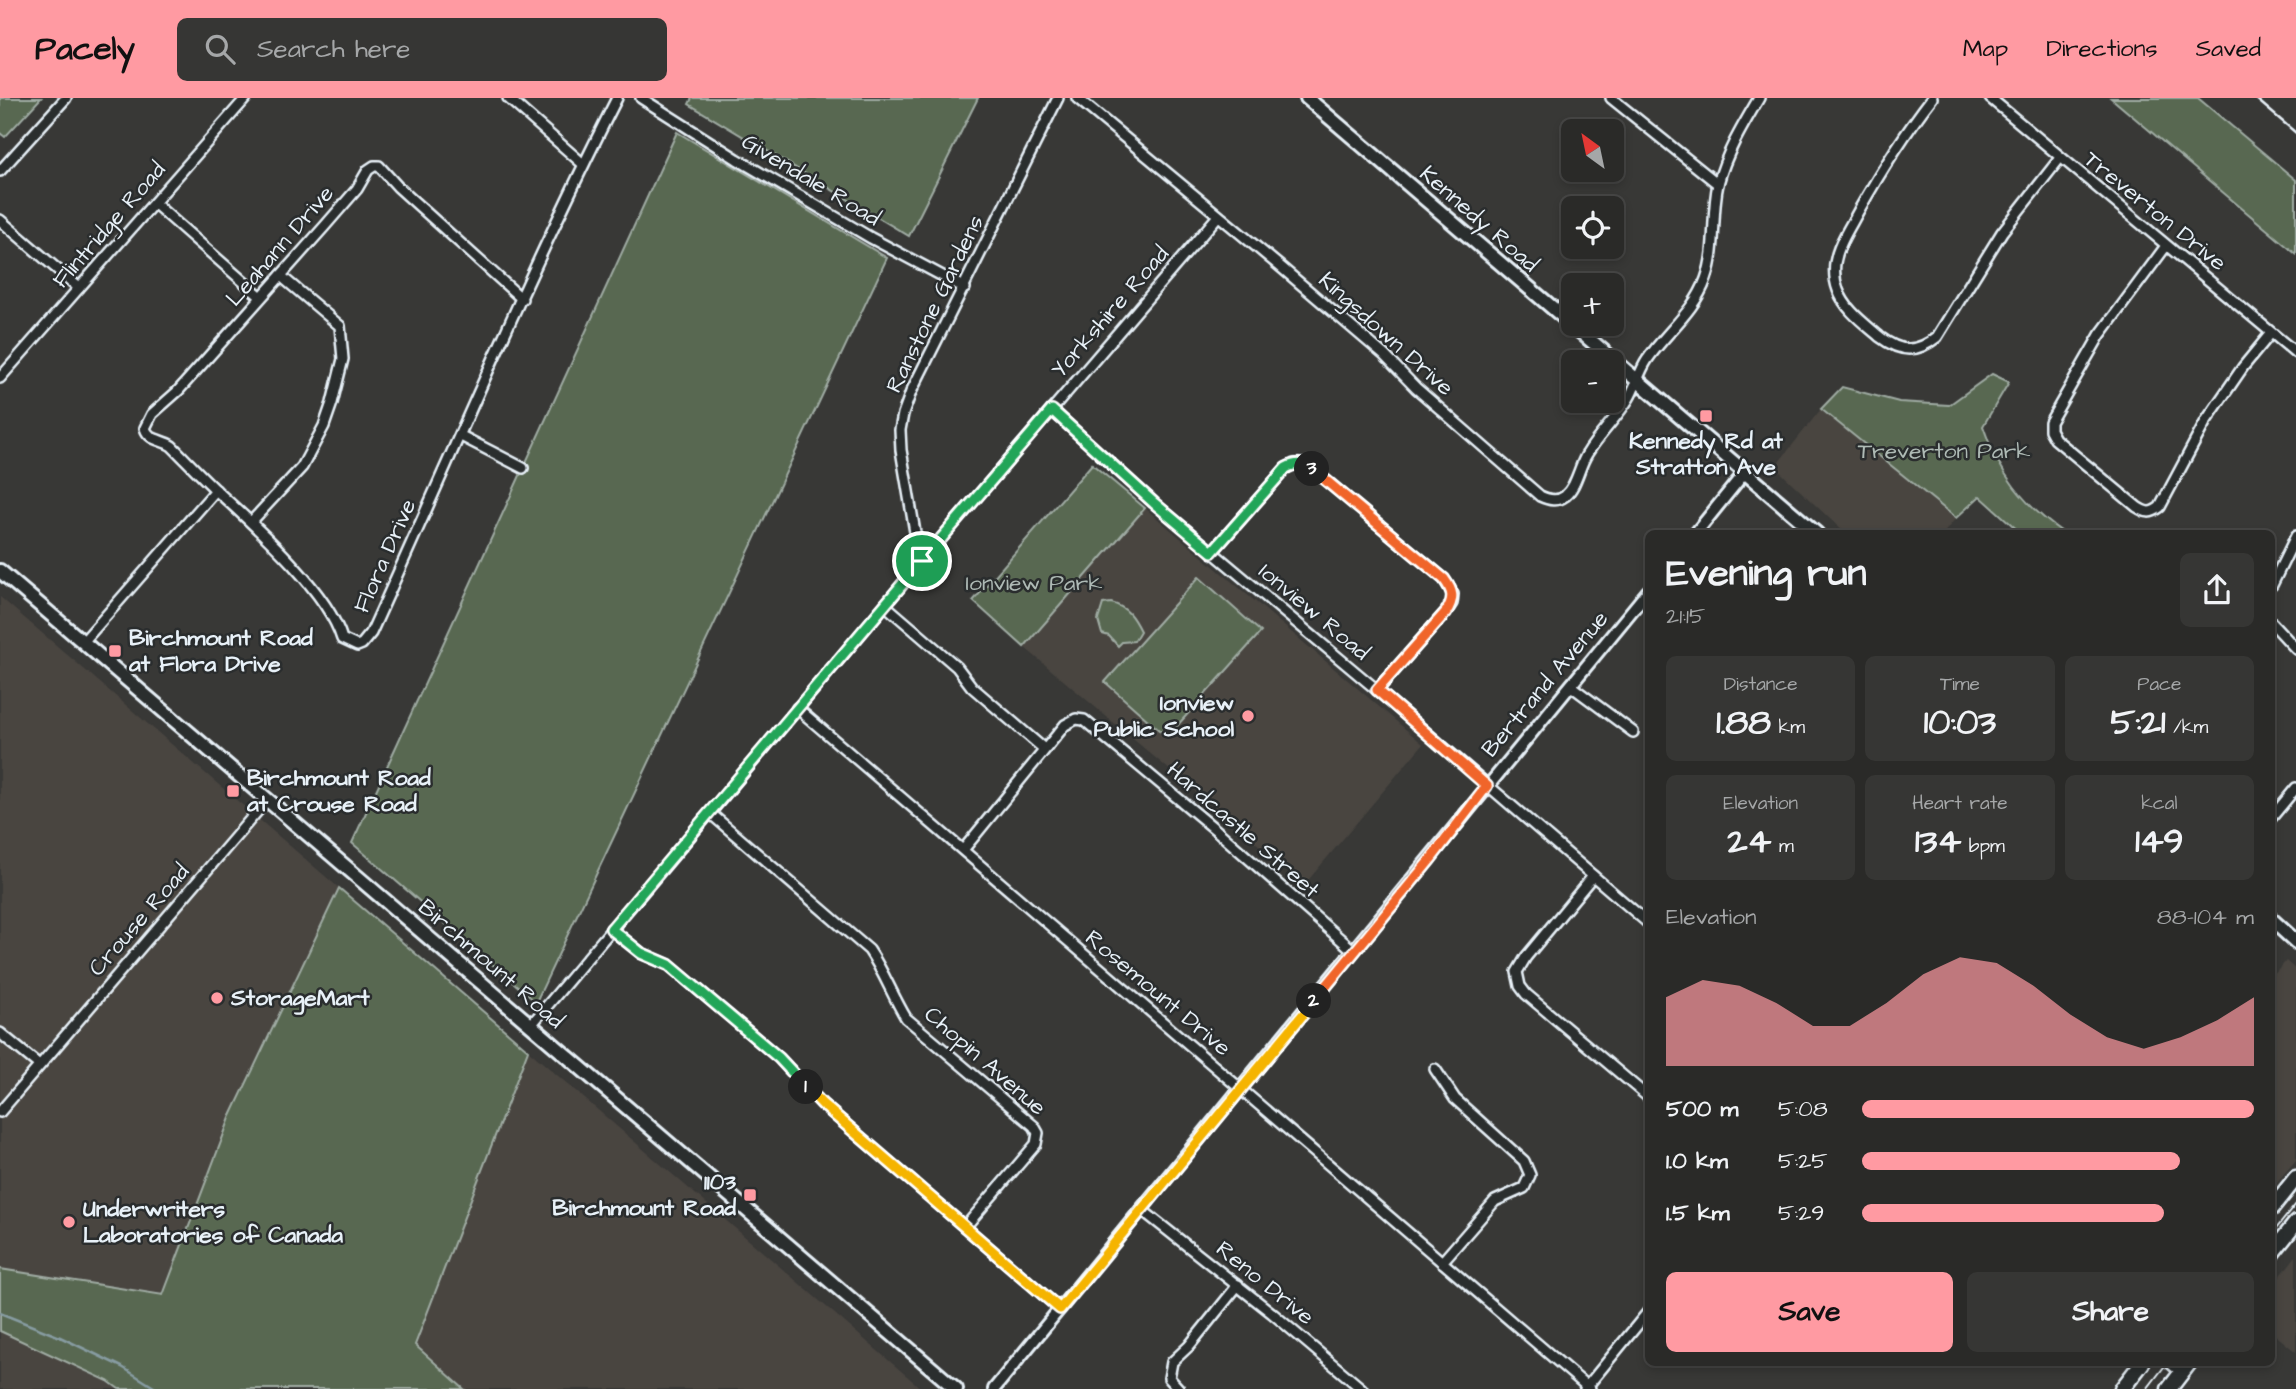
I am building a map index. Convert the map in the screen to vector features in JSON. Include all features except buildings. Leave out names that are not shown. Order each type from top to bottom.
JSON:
[{"type":"main road","name":"Kennedy Road","points":[[1307,98],[1812,530]]},
{"type":"main road","name":"Birchmount Road","points":[[0,571],[956,1389]]},
{"type":"main road","points":[[2275,923],[2296,942]]},
{"type":"main road","points":[[2275,1204],[2296,1178]]},
{"type":"main road","points":[[2275,1249],[2296,1223]]},
{"type":"main road","points":[[2122,1389],[2140,1366]]},
{"type":"main road","points":[[2169,1389],[2186,1368]]},
{"type":"street","points":[[0,171],[66,98]]},
{"type":"street","name":"Flintridge Road","points":[[0,378],[246,98]]},
{"type":"street","points":[[508,98],[583,164]]},
{"type":"street","name":"Flora Drive","points":[[216,490],[251,522],[305,579],[337,623],[342,639],[357,646],[362,644],[371,633],[583,164],[617,98]]},
{"type":"street","name":"Givendale Road","points":[[641,98],[737,159],[871,238],[965,288]]},
{"type":"street","name":"Ranstone Gardens","points":[[922,561],[901,450],[900,430],[903,414],[911,392],[1058,98]]},
{"type":"street","name":"Kingsdown Drive","points":[[1077,98],[1374,347],[1416,388],[1540,496],[1549,500],[1559,499],[1567,494],[1576,479],[1581,462],[1627,400],[1637,379]]},
{"type":"street","points":[[1611,98],[1718,184]]},
{"type":"street","points":[[1637,379],[1649,358],[1691,308],[1707,279],[1718,184],[1729,153],[1759,98]]},
{"type":"street","points":[[1932,98],[1910,126],[1873,184],[1840,246],[1835,264],[1837,288],[1849,309],[1888,343],[1900,349],[1926,346],[1937,337],[2002,232],[2060,158]]},
{"type":"street","name":"Treverton Drive","points":[[1990,98],[2296,353]]},
{"type":"street","name":"Leahann Drive","points":[[216,490],[172,446],[163,440],[151,438],[145,428],[152,414],[178,391],[281,276],[374,166],[379,166],[398,187],[522,299]]},
{"type":"street","points":[[154,203],[261,298]]},
{"type":"street","name":"Yorkshire Road","points":[[922,561],[1218,216]]},
{"type":"street","points":[[0,220],[79,288]]},
{"type":"street","points":[[2166,246],[2100,335],[2050,422],[2050,430],[2055,439],[2137,507],[2146,513],[2154,512],[2160,507],[2206,421],[2243,367],[2271,333]]},
{"type":"street","points":[[251,522],[302,467],[324,426],[343,359],[340,326],[281,276]]},
{"type":"street","name":"Ionview Road","points":[[1052,410],[1154,503],[1645,920]]},
{"type":"street","points":[[461,436],[523,468]]},
{"type":"street","points":[[1212,552],[1286,468],[1294,464],[1304,464],[1316,472],[1369,515],[1444,579],[1453,594],[1452,603],[1446,612],[1377,690]]},
{"type":"street","points":[[1698,530],[1745,472]]},
{"type":"street","points":[[83,642],[216,490]]},
{"type":"street","points":[[2275,579],[2296,536]]},
{"type":"street","points":[[531,1025],[922,561]]},
{"type":"street","name":"Bertrand Avenue","points":[[994,1389],[1645,595]]},
{"type":"street","points":[[885,605],[957,667],[972,687],[1044,749]]},
{"type":"street","points":[[2275,626],[2296,649]]},
{"type":"street","points":[[1572,686],[1633,732]]},
{"type":"street","name":"Rosemount Drive","points":[[797,708],[1587,1388]]},
{"type":"street","name":"Hardcastle Street","points":[[963,850],[1044,749],[1070,721],[1084,720],[1216,830],[1354,951]]},
{"type":"street","points":[[2275,813],[2296,788]]},
{"type":"street","name":"Crouse Road","points":[[0,1112],[267,800]]},
{"type":"street","name":"Chopin Avenue","points":[[710,813],[869,950],[884,971],[894,999],[906,1018],[1038,1132],[1036,1144],[965,1227]]},
{"type":"street","points":[[1593,876],[1525,957],[1517,972],[1520,986],[1534,1002],[1645,1094]]},
{"type":"street","points":[[611,929],[641,953],[669,965],[779,1058],[822,1104],[1060,1309]]},
{"type":"street","points":[[0,1033],[39,1065]]},
{"type":"street","points":[[1435,1069],[1455,1099],[1524,1161],[1530,1175],[1524,1188],[1495,1201],[1442,1262]]},
{"type":"street","name":"Reno Drive","points":[[1142,1210],[1362,1389]]},
{"type":"street","points":[[1179,1389],[1169,1378],[1172,1362],[1189,1346],[1238,1286]]},
{"type":"street","points":[[1587,1388],[1645,1316]]},
{"type":"shaded area","points":[[1821,409],[1956,518],[1946,530],[1842,530],[1775,467]]},
{"type":"shaded area","name":"Ionview Public School","points":[[1145,508],[1423,744],[1305,884],[1024,647]]},
{"type":"shaded area","points":[[0,597],[339,888],[230,1118],[163,1295],[0,1269]]},
{"type":"shaded area","points":[[2286,961],[2296,970],[2296,1160],[2275,1184],[2275,974]]},
{"type":"shaded area","points":[[528,1050],[922,1389],[464,1389],[415,1345]]},
{"type":"shaded area","points":[[2296,1256],[2296,1352],[2275,1334],[2275,1283]]},
{"type":"shaded area","points":[[0,1331],[108,1381],[119,1389],[0,1389]]},
{"type":"green space","points":[[0,98],[41,98],[5,137],[0,133]]},
{"type":"green space","points":[[692,98],[978,98],[909,236],[689,104]]},
{"type":"green space","points":[[2111,98],[2198,98],[2296,180],[2296,254]]},
{"type":"green space","points":[[677,132],[887,258],[536,1002],[352,843]]},
{"type":"green space","name":"Treverton Park","points":[[1992,374],[2009,382],[1983,426],[1996,458],[2014,487],[2037,512],[2060,530],[2018,530],[1980,496],[1956,518],[1821,409],[1842,387],[1899,402],[1949,405]]},
{"type":"green space","name":"Ionview Park","points":[[1092,464],[1145,508],[1024,647],[973,601]]},
{"type":"green space","points":[[1199,577],[1261,632],[1167,737],[1105,682]]},
{"type":"green space","points":[[1111,603],[1129,613],[1135,621],[1140,631],[1134,641],[1122,642],[1118,646],[1109,636],[1102,634],[1098,620],[1103,604]]},
{"type":"green space","points":[[339,888],[528,1050],[415,1345],[464,1389],[119,1389],[108,1381],[0,1331],[0,1269],[163,1295],[230,1118]]},
{"type":"waterway","points":[[0,1313],[60,1337],[122,1367],[157,1389]]},
{"type":"tram line","points":[[2275,1230],[2296,1204]]},
{"type":"tram line","points":[[2147,1389],[2165,1366]]},
{"type":"railway","points":[[2255,98],[2296,133]]},
{"type":"place","name":"Kennedy Rd at Stratton Ave","points":[[1706,416]]},
{"type":"place","name":"Birchmount Road at Flora Drive","points":[[115,651]]},
{"type":"place","name":"Ionview Public School","points":[[1248,716]]},
{"type":"place","name":"Birchmount Road at Crouse Road","points":[[233,791]]},
{"type":"place","name":"StorageMart","points":[[217,998]]},
{"type":"place","name":"1103 Birchmount Road","points":[[750,1195]]},
{"type":"place","name":"Underwriters Laboratories of Canada","points":[[69,1222]]},
{"type":"route","points":[[1052,410],[1212,552],[1286,468],[1294,464],[1304,464],[1444,579],[1453,594],[1452,603],[1446,612],[1377,690],[1487,786],[1430,860],[1060,1309],[822,1104],[779,1058],[745,1029],[669,965],[641,953],[611,929],[922,561],[1052,410]]}]
